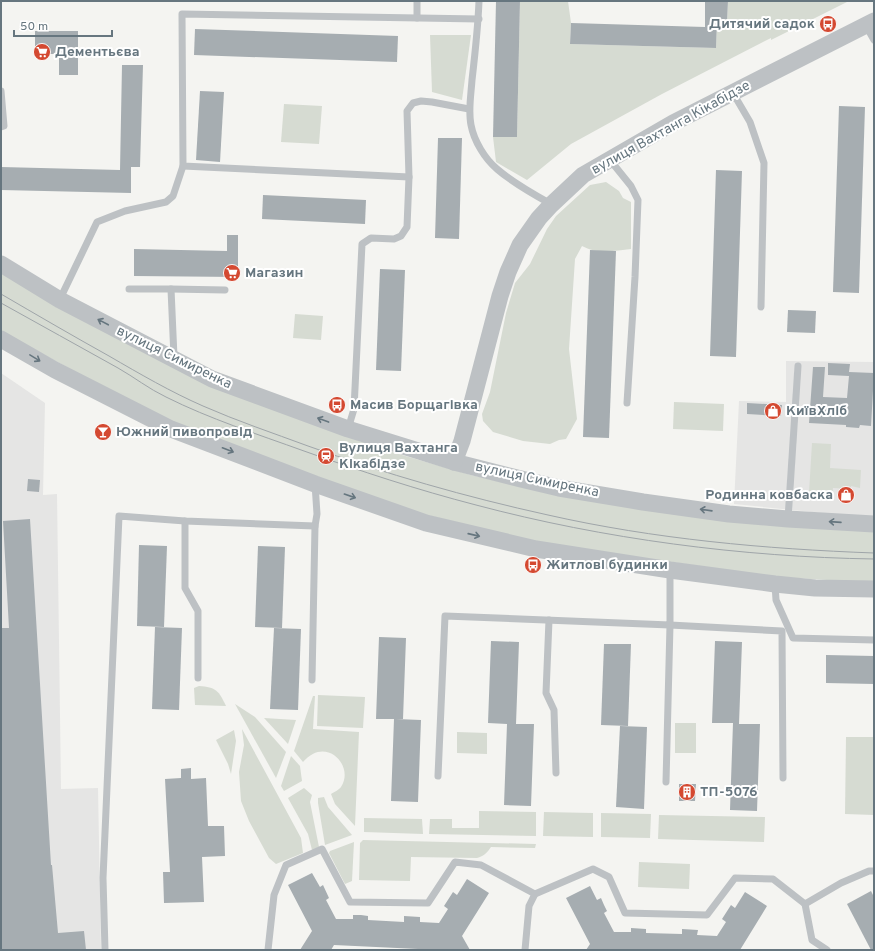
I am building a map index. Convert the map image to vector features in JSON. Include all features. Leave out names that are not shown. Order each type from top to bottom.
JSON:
[{"type":"street","name":"вулиця Вахтанга Кікабідзе","points":[[454,462],[462,441],[500,296],[508,272],[520,246],[539,218],[551,205],[583,175],[672,123],[733,92],[871,29]]},
{"type":"street","name":"вулиця Симиренка","points":[[1,264],[60,300],[212,380],[348,429],[454,462],[559,488],[729,514],[874,524]]},
{"type":"street","points":[[1,339],[55,370],[171,429],[315,484],[426,523],[536,549],[670,570],[815,588],[874,589]]},
{"type":"lane","points":[[417,1],[417,18]]},
{"type":"lane","points":[[479,1],[469,109],[471,126],[476,141],[487,158],[497,169],[526,190],[551,205]]},
{"type":"lane","points":[[60,300],[98,222],[125,211],[166,202],[173,196],[183,166],[182,14],[478,19]]},
{"type":"lane","points":[[1,91],[4,126],[1,127]]},
{"type":"lane","points":[[733,92],[750,122],[764,163],[761,307]]},
{"type":"lane","points":[[348,429],[354,409],[362,244],[371,238],[394,239],[401,236],[407,227],[409,177],[406,111],[413,103],[421,102],[469,109]]},
{"type":"lane","points":[[610,160],[631,186],[638,200],[627,403]]},
{"type":"lane","points":[[183,166],[409,177]]},
{"type":"lane","points":[[129,289],[225,290]]},
{"type":"lane","points":[[171,289],[174,360]]},
{"type":"lane","points":[[788,519],[798,366]]},
{"type":"lane","points":[[312,680],[315,526],[317,514],[315,484]]},
{"type":"lane","points":[[105,950],[103,878],[119,516],[185,521],[315,526]]},
{"type":"lane","points":[[185,521],[185,588],[198,611],[198,678]]},
{"type":"lane","points":[[666,782],[670,570]]},
{"type":"lane","points":[[774,584],[776,600],[793,638],[874,640]]},
{"type":"lane","points":[[438,776],[445,616],[782,631],[783,778]]},
{"type":"lane","points":[[549,620],[546,693],[554,710],[556,773]]},
{"type":"lane","points":[[268,950],[274,894],[286,865],[322,850],[350,902],[428,903],[455,862],[481,865],[534,894]]},
{"type":"lane","points":[[525,950],[529,906],[534,894],[593,868],[609,877],[625,913],[707,915],[735,878],[773,879],[805,904],[812,940],[826,950]]},
{"type":"lane","points":[[805,904],[841,883],[870,871],[874,871]]},
{"type":"shaded area","points":[[520,1],[568,1],[571,23],[570,44],[716,48],[717,22],[727,22],[728,1],[849,1],[771,40],[771,38],[662,94],[571,144],[527,180],[496,162],[493,137],[517,137]]},
{"type":"shaded area","points":[[430,35],[471,35],[462,100],[432,92]]},
{"type":"shaded area","points":[[284,104],[322,106],[319,144],[281,142]]},
{"type":"shaded area","points":[[606,182],[619,191],[623,198],[631,202],[631,249],[599,251],[587,249],[582,246],[575,259],[569,349],[577,419],[566,439],[550,444],[523,441],[493,432],[483,421],[482,414],[490,392],[506,313],[515,283],[530,264],[547,229],[556,216],[590,185]]},
{"type":"shaded area","points":[[1,272],[349,437],[402,455],[471,475],[545,492],[874,532],[874,583],[779,577],[543,544],[403,509],[192,430],[134,404],[1,331]]},
{"type":"shaded area","points":[[295,314],[323,316],[321,340],[293,338]]},
{"type":"shaded area","points":[[786,361],[874,362],[874,516],[831,514],[734,504],[739,401],[786,402]]},
{"type":"shaded area","points":[[1,373],[45,403],[43,495],[57,494],[61,789],[98,788],[101,950],[1,950]]},
{"type":"shaded area","points":[[674,402],[724,404],[723,431],[673,429]]},
{"type":"shaded area","points":[[812,443],[831,444],[830,468],[861,470],[860,488],[851,486],[851,489],[833,488],[832,496],[809,493]]},
{"type":"shaded area","points":[[199,686],[209,687],[219,693],[226,706],[195,705],[194,688]]},
{"type":"shaded area","points":[[318,695],[365,697],[363,728],[317,726]]},
{"type":"shaded area","points":[[313,696],[315,696],[313,729],[359,732],[355,826],[335,804],[331,794],[341,787],[344,779],[344,770],[336,756],[321,752],[312,754],[303,762],[294,751]]},
{"type":"shaded area","points":[[235,704],[255,717],[286,752],[276,778]]},
{"type":"shaded area","points":[[264,718],[296,720],[288,744]]},
{"type":"shaded area","points":[[675,723],[696,723],[696,753],[675,753]]},
{"type":"shaded area","points":[[242,729],[301,838],[303,853],[276,864],[269,858],[249,821],[241,801],[239,772],[244,745]]},
{"type":"shaded area","points":[[234,730],[236,741],[231,774],[228,764],[216,740]]},
{"type":"shaded area","points":[[457,732],[487,733],[487,754],[457,753]]},
{"type":"shaded area","points":[[846,737],[874,737],[874,815],[845,814]]},
{"type":"shaded area","points":[[291,756],[300,766],[302,781],[284,791],[281,786]]},
{"type":"shaded area","points":[[304,788],[312,795],[310,802],[319,847],[312,850],[308,834],[288,798]]},
{"type":"shaded area","points":[[324,797],[328,807],[352,835],[325,845],[318,803],[318,798]]},
{"type":"shaded area","points":[[479,811],[536,812],[536,836],[429,834],[430,819],[452,819],[452,828],[479,828]]},
{"type":"shaded area","points":[[544,812],[593,813],[593,837],[543,836]]},
{"type":"shaded area","points":[[601,813],[651,814],[650,838],[601,837]]},
{"type":"shaded area","points":[[659,815],[765,817],[764,842],[658,839]]},
{"type":"shaded area","points":[[364,818],[422,819],[423,834],[364,832]]},
{"type":"shaded area","points":[[363,840],[536,844],[535,848],[491,847],[485,854],[477,858],[411,857],[410,881],[359,880],[360,843]]},
{"type":"shaded area","points":[[354,842],[352,881],[345,884],[329,853],[330,851]]},
{"type":"shaded area","points":[[639,862],[690,864],[689,889],[638,887]]},
{"type":"building","points":[[496,1],[520,1],[517,137],[493,137]]},
{"type":"building","points":[[705,1],[728,1],[727,22],[717,22],[716,48],[570,44],[571,23],[705,27]]},
{"type":"building","points":[[195,29],[398,36],[397,62],[194,55]]},
{"type":"building","points":[[35,31],[78,31],[78,75],[59,75],[59,54],[35,54]]},
{"type":"building","points":[[122,65],[143,65],[140,167],[131,167],[131,193],[1,190],[1,167],[120,170]]},
{"type":"building","points":[[200,91],[224,92],[220,162],[196,160]]},
{"type":"building","points":[[839,106],[865,107],[859,293],[833,292]]},
{"type":"building","points":[[438,138],[462,138],[459,239],[435,238]]},
{"type":"building","points":[[716,170],[742,171],[736,357],[710,356]]},
{"type":"building","points":[[263,195],[366,200],[365,224],[262,219]]},
{"type":"building","points":[[227,235],[238,235],[238,277],[134,276],[134,249],[227,251]]},
{"type":"building","points":[[590,250],[616,251],[609,438],[583,437]]},
{"type":"building","points":[[380,269],[405,270],[401,371],[376,370]]},
{"type":"building","points":[[788,310],[816,311],[815,333],[787,332]]},
{"type":"building","points":[[828,363],[850,364],[849,372],[874,373],[871,426],[860,425],[859,428],[846,427],[846,425],[809,423],[813,367],[825,367],[823,397],[847,398],[849,376],[828,375]]},
{"type":"building","points":[[747,403],[782,405],[781,416],[747,414]]},
{"type":"building","points":[[28,479],[40,480],[39,492],[27,491]]},
{"type":"building","points":[[30,519],[51,865],[58,933],[84,931],[86,950],[1,950],[1,628],[9,628],[3,521]]},
{"type":"building","points":[[139,545],[167,546],[164,627],[137,626]]},
{"type":"building","points":[[258,546],[285,547],[282,628],[255,627]]},
{"type":"building","points":[[155,627],[182,628],[179,710],[152,709]]},
{"type":"building","points":[[274,628],[301,629],[298,710],[270,709]]},
{"type":"building","points":[[379,637],[406,638],[403,719],[396,719],[421,720],[418,802],[391,801],[394,719],[376,719]]},
{"type":"building","points":[[491,641],[519,642],[516,724],[534,724],[531,806],[504,805],[507,724],[488,723]]},
{"type":"building","points":[[715,641],[742,642],[739,724],[760,724],[757,811],[730,810],[733,723],[712,723]]},
{"type":"building","points":[[604,644],[631,644],[628,726],[601,725]]},
{"type":"building","points":[[826,655],[874,656],[874,684],[826,683]]},
{"type":"building","points":[[620,726],[647,727],[644,809],[616,807]]},
{"type":"building","points":[[191,768],[191,779],[206,778],[208,826],[224,826],[225,856],[202,857],[204,902],[164,903],[163,872],[170,872],[165,779],[181,778],[181,769]]},
{"type":"building","name":"ТП-5076","points":[[679,784],[696,784],[695,801],[679,801]]},
{"type":"building","points":[[312,873],[320,887],[323,885],[329,898],[326,900],[336,919],[353,919],[353,915],[361,915],[368,916],[368,920],[404,922],[404,916],[420,917],[420,922],[439,923],[448,909],[444,906],[453,892],[457,895],[467,879],[489,893],[462,936],[470,950],[334,945],[331,950],[300,950],[312,931],[288,885]]},
{"type":"building","points":[[590,886],[597,900],[601,898],[607,911],[604,913],[614,932],[631,932],[631,928],[646,929],[646,933],[682,934],[682,929],[698,930],[697,935],[717,936],[726,922],[722,919],[731,905],[735,908],[745,892],[767,906],[740,950],[586,950],[590,944],[566,898]]},
{"type":"building","points":[[871,891],[874,897],[874,950],[871,950],[847,904]]},
{"type":"tram line","points":[[1,294],[167,389],[191,401],[268,432],[337,456],[457,493],[548,515],[669,537],[751,546],[874,553]]},
{"type":"tram line","points":[[1,303],[118,368],[160,394],[183,405],[234,426],[389,480],[433,493],[524,517],[574,528],[674,544],[724,550],[824,558],[874,559]]},
{"type":"place","name":"Дитячий садок","points":[[828,24]]},
{"type":"place","name":"Дементьєва","points":[[42,52]]},
{"type":"place","name":"Магазин","points":[[232,273]]},
{"type":"place","name":"Масив Борщагівка","points":[[337,405]]},
{"type":"place","name":"КиївХліб","points":[[773,411]]},
{"type":"place","name":"Южний пивопровід","points":[[103,432]]},
{"type":"place","name":"Вулиця Вахтанга Кікабідзе","points":[[326,456]]},
{"type":"place","name":"Родинна ковбаска","points":[[846,495]]},
{"type":"place","name":"Житлові будинки","points":[[533,565]]},
{"type":"place","name":"ТП-5076","points":[[687,792]]}]
